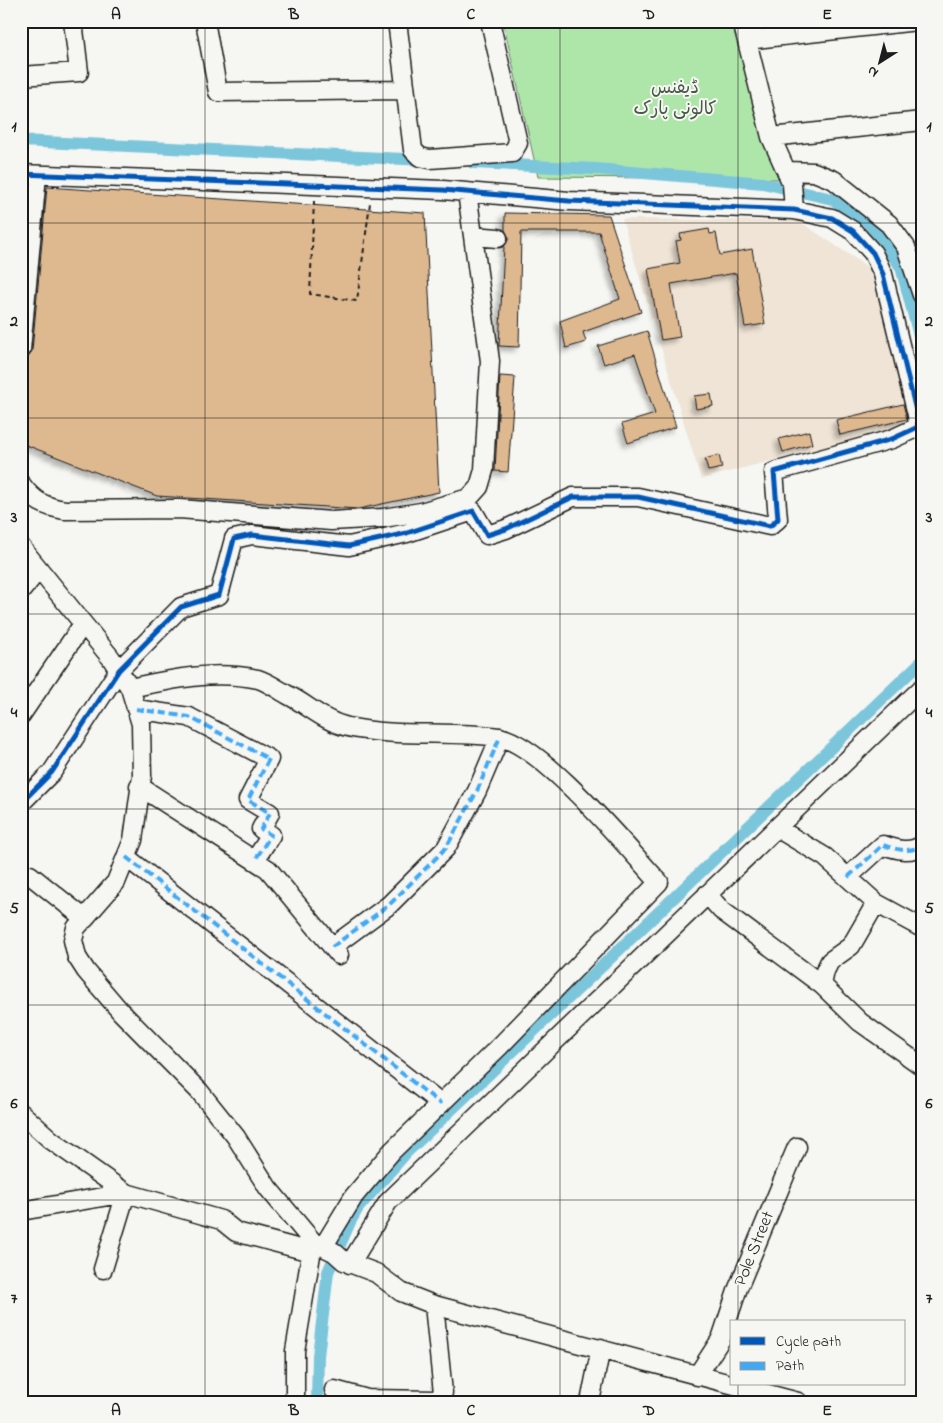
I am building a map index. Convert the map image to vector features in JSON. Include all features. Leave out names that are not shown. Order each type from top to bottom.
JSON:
[{"type":"street","points":[[21,76],[79,72],[73,21]]},
{"type":"street","points":[[205,21],[218,92],[404,90]]},
{"type":"street","points":[[397,21],[410,138],[413,150],[420,156],[430,159],[512,153],[518,143],[490,21]]},
{"type":"street","points":[[742,21],[771,137],[792,192]]},
{"type":"street","points":[[747,40],[917,21]]},
{"type":"street","points":[[771,137],[922,121]]},
{"type":"street","points":[[792,192],[814,172],[834,180],[889,224],[906,247],[922,295]]},
{"type":"street","points":[[21,350],[29,174],[466,192],[569,201],[792,192],[853,231],[873,253],[883,274],[916,379],[918,427],[892,439],[774,472],[778,519],[770,526],[638,497],[573,497],[506,529],[487,535],[473,511],[407,533],[349,546],[252,536],[234,540],[219,595],[181,608],[119,670],[52,772],[21,803]]},
{"type":"street","points":[[21,484],[36,501],[50,508],[65,510],[179,509],[323,521],[383,518],[411,514],[469,498],[479,487],[484,470],[490,361],[466,192]]},
{"type":"street","points":[[472,236],[498,238]]},
{"type":"street","points":[[21,547],[119,670],[130,688],[141,724],[142,776],[139,786],[133,840],[116,882],[76,928],[74,940],[77,957],[86,971],[120,1012],[200,1092],[236,1137],[268,1188],[329,1253]]},
{"type":"street","points":[[21,591],[39,569]]},
{"type":"street","points":[[21,715],[83,624]]},
{"type":"street","points":[[130,688],[179,678],[213,676],[259,680],[325,718],[346,727],[382,731],[500,737],[521,747],[561,776],[659,882],[441,1104],[392,1151],[354,1196],[329,1253],[295,1351],[294,1402]]},
{"type":"street","points":[[329,1253],[388,1202],[922,688]]},
{"type":"street","points":[[136,709],[189,717],[269,759],[248,800],[270,813],[261,829],[271,835],[255,860]]},
{"type":"street","points":[[139,786],[268,869],[336,951],[388,905],[446,848],[477,791],[500,737]]},
{"type":"street","points":[[777,828],[825,857],[876,902],[922,928]]},
{"type":"street","points":[[848,877],[884,845],[898,850],[922,846]]},
{"type":"street","points":[[126,857],[441,1104]]},
{"type":"street","points":[[21,877],[30,875],[85,919]]},
{"type":"street","points":[[706,894],[720,910],[822,985],[860,1022],[922,1066]]},
{"type":"street","points":[[822,985],[824,971],[830,961],[851,946],[876,902]]},
{"type":"street","points":[[21,1113],[51,1140],[126,1193],[221,1220],[236,1232],[329,1253],[376,1273],[401,1292],[434,1305],[601,1348],[730,1384]]},
{"type":"street","name":"Pole Street","points":[[697,1376],[721,1339],[738,1288],[797,1148]]},
{"type":"street","points":[[21,1211],[126,1193]]},
{"type":"street","points":[[103,1270],[114,1225],[126,1193]]},
{"type":"street","points":[[334,1390],[367,1399],[437,1400],[440,1398],[443,1393],[434,1305]]},
{"type":"street","points":[[590,1402],[601,1348]]},
{"type":"street","points":[[736,1386],[798,1402]]},
{"type":"path","points":[[314,186],[310,294],[357,301],[372,188]]},
{"type":"shaded area","points":[[622,219],[799,221],[869,268],[917,423],[701,479]]},
{"type":"green space","name":"ڈیفنس کالونی پارک","points":[[503,21],[739,21],[779,179],[538,177]]},
{"type":"building","points":[[21,185],[25,185],[21,231]]},
{"type":"building","points":[[47,187],[425,213],[439,492],[358,509],[157,496],[21,443],[21,360],[29,356],[32,351]]},
{"type":"building","points":[[505,213],[609,215],[641,312],[583,332],[586,342],[566,348],[560,321],[620,299],[599,232],[521,232],[519,347],[499,346],[504,247],[509,238],[505,230]]},
{"type":"building","points":[[709,229],[710,234],[716,233],[720,255],[752,249],[765,324],[745,327],[736,273],[671,284],[680,337],[661,340],[648,269],[680,263],[676,241],[681,240],[680,234]]},
{"type":"building","points":[[647,331],[676,427],[628,443],[622,424],[655,414],[635,354],[604,364],[598,346]]},
{"type":"building","points":[[500,376],[515,377],[508,472],[495,471]]},
{"type":"building","points":[[711,394],[713,406],[696,409],[694,396]]},
{"type":"building","points":[[903,404],[907,419],[840,435],[836,420]]},
{"type":"building","points":[[809,431],[812,444],[783,452],[779,439]]},
{"type":"building","points":[[719,455],[722,468],[708,471],[705,459]]},
{"type":"waterway","points":[[21,141],[426,160]]},
{"type":"waterway","points":[[473,163],[596,169],[763,183],[832,199],[867,221],[901,267],[922,347]]},
{"type":"waterway","points":[[317,1402],[318,1356],[328,1272],[358,1208],[406,1153],[922,661]]},
{"type":"marked path","points":[[136,709],[189,717],[269,759],[248,800],[270,813],[261,829],[271,835],[255,860]]},
{"type":"marked path","points":[[332,947],[389,905],[446,848],[477,791],[500,737]]},
{"type":"marked path","points":[[848,877],[883,845],[908,850],[922,845]]},
{"type":"marked path","points":[[126,857],[441,1104]]},
{"type":"cycle path","points":[[21,174],[443,190],[569,201],[794,210],[832,218],[853,231],[873,253],[883,274],[917,415],[918,427],[892,439],[774,472],[778,519],[770,526],[638,497],[573,497],[506,529],[487,535],[473,511],[407,533],[349,546],[252,535],[234,539],[219,595],[181,607],[119,670],[52,772],[21,803]]}]
